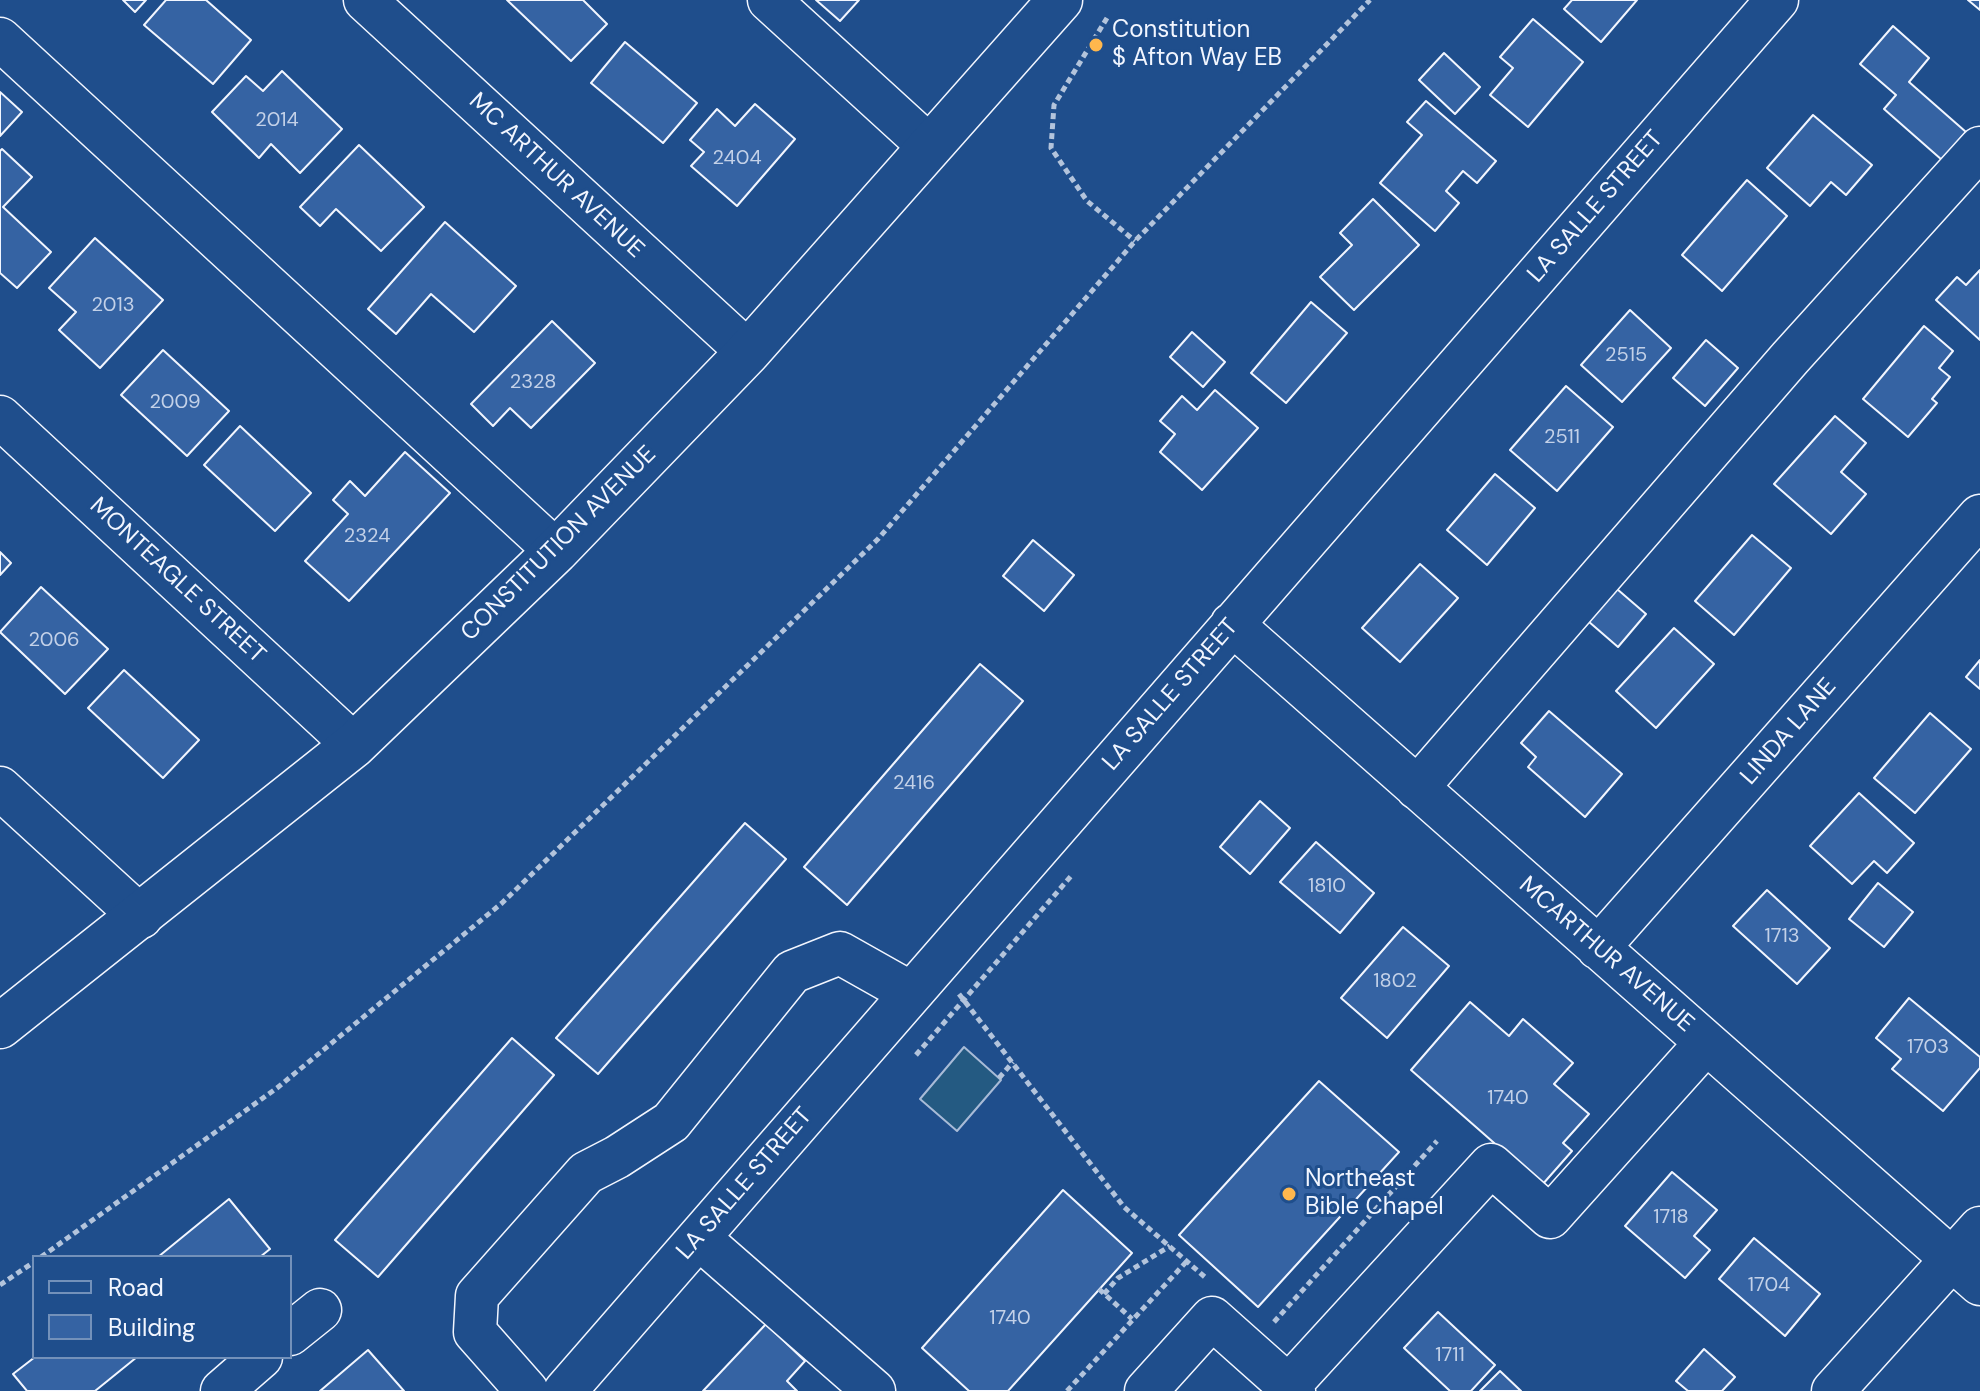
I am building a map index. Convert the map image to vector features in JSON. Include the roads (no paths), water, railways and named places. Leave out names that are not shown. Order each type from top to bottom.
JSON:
[{"type":"main road","name":"CONSTITUTION AVENUE","points":[[0,1026],[354,745],[556,551],[748,352],[1060,0]]},
{"type":"street","name":"MC ARTHUR AVENUE","points":[[365,0],[748,352]]},
{"type":"street","points":[[769,0],[930,147]]},
{"type":"street","name":"LA SALLE STREET","points":[[565,1391],[1777,0]]},
{"type":"street","points":[[0,39],[556,551]]},
{"type":"street","points":[[1417,788],[1790,358],[1980,148]]},
{"type":"street","name":"MONTEAGLE STREET","points":[[0,417],[354,745]]},
{"type":"street","name":"LINDA LANE","points":[[1598,948],[1980,516]]},
{"type":"street","name":"MCARTHUR AVENUE","points":[[1232,624],[1966,1272]]},
{"type":"street","points":[[0,788],[141,917]]},
{"type":"street","points":[[527,1391],[475,1332],[477,1296],[586,1173],[671,1122],[792,972],[840,953],[921,982]]},
{"type":"street","points":[[1146,1391],[1212,1318],[1289,1389],[1491,1165],[1550,1217],[1706,1043]]},
{"type":"street","points":[[1833,1391],[1966,1272],[1980,1228]]},
{"type":"street","points":[[699,1238],[874,1391]]},
{"type":"street","points":[[222,1391],[259,1359]]},
{"type":"place","name":"Constitution $ Afton Way EB","points":[[1096,45]]},
{"type":"place","name":"Northeast Bible Chapel","points":[[1289,1194]]}]
